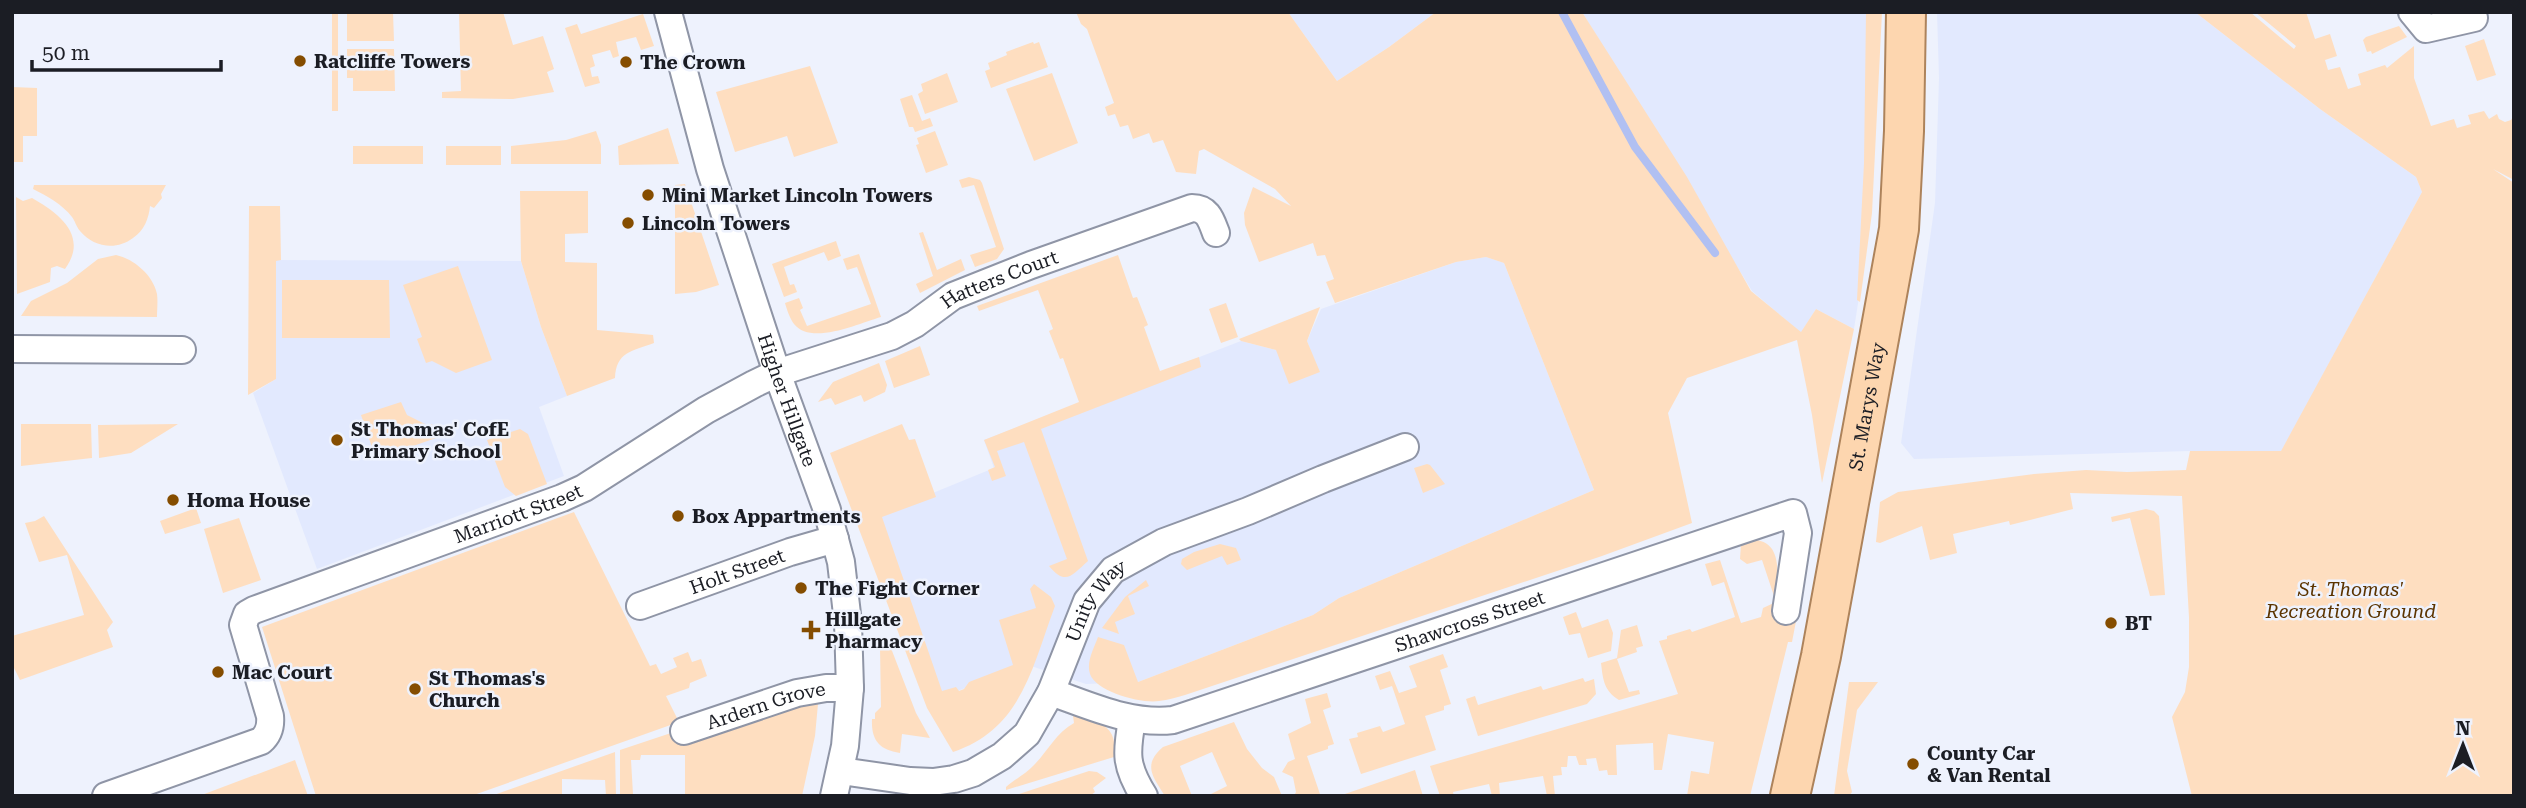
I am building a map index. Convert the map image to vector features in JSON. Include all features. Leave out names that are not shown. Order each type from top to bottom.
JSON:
[{"type":"main road","name":"St. Marys Way","points":[[1790,796],[1821,656],[1899,229],[1906,12]]},
{"type":"street","name":"Higher Hillgate","points":[[668,12],[710,169],[835,539],[844,582],[850,688],[848,728],[837,783]]},
{"type":"street","points":[[2412,12],[2426,29],[2474,18]]},
{"type":"street","name":"Hatters Court","points":[[778,373],[892,336],[915,324],[953,296],[1183,210],[1199,208],[1206,212],[1216,233]]},
{"type":"street","points":[[12,349],[182,350]]},
{"type":"street","name":"Marriott Street","points":[[108,795],[261,741],[265,737],[271,716],[244,629],[244,619],[254,610],[562,498],[584,488],[706,410],[778,373]]},
{"type":"street","name":"Unity Way","points":[[837,783],[911,781],[959,788],[973,773],[1002,756],[1027,734],[1051,692],[1087,601],[1112,570],[1164,542],[1405,447]]},
{"type":"street","name":"Shawcross Street","points":[[1051,692],[1132,720],[1155,723],[1173,720],[1793,513],[1798,533],[1786,611]]},
{"type":"street","name":"Holt Street","points":[[640,606],[790,552],[835,539]]},
{"type":"street","name":"Ardern Grove","points":[[684,730],[797,693],[826,688],[850,688]]},
{"type":"street","points":[[1132,720],[1128,765],[1144,796]]},
{"type":"shaded area","points":[[1288,12],[1436,12],[1337,81]]},
{"type":"shaded area","points":[[1582,12],[1871,12],[1864,265],[1854,329],[1816,309],[1801,333],[1752,291]]},
{"type":"shaded area","points":[[1937,12],[2195,12],[2320,109],[2416,177],[2422,192],[2281,452],[2190,451],[1914,459],[1901,443],[1935,203],[1939,78]]},
{"type":"shaded area","points":[[1486,257],[1504,263],[1594,490],[1339,598],[1313,615],[1138,682],[1086,684],[1028,665],[941,697],[879,515],[994,468],[984,440],[1241,341],[1276,350],[1319,372],[1307,341],[1321,309],[1456,262]]},
{"type":"shaded area","points":[[276,260],[521,261],[541,327],[567,396],[539,407],[564,476],[317,569],[253,393],[276,379]]},
{"type":"green space","points":[[332,12],[338,12],[338,111],[332,111]]},
{"type":"green space","points":[[347,12],[393,12],[394,41],[347,41]]},
{"type":"green space","points":[[459,12],[503,12],[513,45],[543,36],[554,69],[547,72],[554,92],[513,99],[442,98],[442,92],[461,91]]},
{"type":"green space","points":[[1076,12],[1288,12],[1337,81],[1436,12],[1582,12],[1687,177],[1751,291],[1801,332],[1816,309],[1854,329],[1822,483],[1797,340],[1687,378],[1668,413],[1692,523],[1602,556],[1185,695],[1159,701],[1142,701],[1101,686],[1094,680],[1089,669],[1098,637],[1124,645],[1138,682],[1313,615],[1339,598],[1594,490],[1504,263],[1486,257],[1456,262],[1335,303],[1326,282],[1334,279],[1325,255],[1317,256],[1313,243],[1259,262],[1245,225],[1244,213],[1253,187],[1291,206],[1275,189],[1204,149],[1199,151],[1196,174],[1176,172],[1163,140],[1153,143],[1149,133],[1133,139],[1128,125],[1120,127],[1115,114],[1108,116],[1105,107],[1114,103],[1087,29],[1081,24]]},
{"type":"green space","points":[[1866,12],[1882,12],[1872,213],[1860,302],[1857,300],[1864,163]]},
{"type":"green space","name":"St. Thomas' Recreation Ground","points":[[2195,12],[2250,12],[2294,49],[2296,46],[2255,12],[2306,12],[2315,39],[2330,34],[2337,56],[2325,60],[2328,70],[2340,67],[2348,89],[2361,85],[2358,74],[2385,65],[2387,68],[2414,46],[2414,78],[2431,126],[2454,119],[2457,128],[2471,124],[2468,115],[2484,111],[2489,119],[2497,114],[2499,119],[2505,122],[2511,120],[2514,115],[2514,180],[2493,169],[2514,183],[2514,796],[2192,796],[2172,717],[2185,692],[2189,667],[2182,496],[2070,493],[2073,509],[2010,525],[2009,521],[1953,534],[1957,553],[1930,560],[1922,526],[1880,543],[1876,542],[1880,502],[1898,492],[2086,470],[2186,470],[2190,451],[2281,451],[2422,192],[2416,177],[2320,109]]},
{"type":"green space","points":[[643,14],[654,46],[641,50],[636,37],[616,42],[619,56],[613,58],[610,50],[592,55],[595,66],[590,68],[592,77],[598,76],[600,83],[585,87],[565,28],[577,24],[581,34]]},
{"type":"green space","points":[[2399,26],[2407,37],[2372,54],[2371,51],[2367,52],[2363,40],[2366,37]]},
{"type":"green space","points":[[2484,39],[2496,75],[2477,81],[2465,46]]},
{"type":"green space","points":[[1039,42],[1048,67],[991,88],[985,71],[990,69],[988,63],[1007,55],[1006,52]]},
{"type":"green space","points":[[347,49],[394,49],[395,91],[353,91],[353,78],[347,78]]},
{"type":"green space","points":[[810,66],[838,143],[794,157],[787,136],[735,152],[716,92]]},
{"type":"green space","points":[[947,73],[958,102],[925,114],[918,94],[923,91],[921,84]]},
{"type":"green space","points":[[1052,73],[1078,143],[1034,161],[1006,89]]},
{"type":"green space","points":[[12,87],[37,88],[37,136],[23,136],[23,162],[12,162]]},
{"type":"green space","points":[[912,95],[922,121],[930,118],[933,126],[915,132],[913,127],[909,127],[900,99]]},
{"type":"green space","points":[[668,128],[679,164],[619,165],[618,146]]},
{"type":"green space","points":[[596,131],[601,145],[601,164],[511,164],[511,146],[566,140]]},
{"type":"green space","points":[[935,131],[948,165],[926,173],[916,145],[919,144],[917,138]]},
{"type":"green space","points":[[353,146],[423,146],[423,164],[353,164]]},
{"type":"green space","points":[[446,146],[501,146],[501,165],[446,165]]},
{"type":"green space","points":[[969,177],[982,183],[1004,249],[997,259],[975,267],[970,255],[996,247],[974,185],[962,188],[959,180]]},
{"type":"green space","points":[[685,184],[719,285],[696,292],[675,294],[675,185]]},
{"type":"green space","points":[[34,185],[166,185],[161,194],[162,198],[154,208],[150,206],[147,220],[140,232],[126,242],[112,246],[91,241],[68,212],[33,189]]},
{"type":"green space","points":[[520,191],[588,191],[588,233],[565,234],[565,262],[597,263],[597,330],[653,335],[654,343],[622,358],[618,363],[615,378],[567,396],[541,327],[521,261]]},
{"type":"green space","points":[[16,197],[23,201],[32,198],[61,218],[68,227],[74,246],[72,257],[65,269],[57,266],[51,268],[50,282],[17,294]]},
{"type":"green space","points":[[249,206],[280,206],[281,260],[276,261],[276,379],[248,395]]},
{"type":"green space","points":[[923,232],[937,270],[961,259],[965,270],[920,293],[916,284],[933,276],[919,233]]},
{"type":"green space","points":[[836,241],[841,256],[828,261],[824,252],[784,267],[790,285],[794,284],[797,292],[784,297],[772,264]]},
{"type":"green space","points":[[859,254],[881,317],[823,333],[802,330],[794,324],[785,303],[799,298],[803,308],[800,310],[807,326],[871,304],[857,267],[847,270],[843,259]]},
{"type":"green space","points":[[116,255],[136,264],[151,280],[157,294],[157,317],[21,316],[31,301],[67,283],[98,259]]},
{"type":"green space","points":[[1118,255],[1133,298],[1137,297],[1148,325],[1144,327],[1160,371],[1199,357],[1201,367],[1041,429],[1088,561],[1074,574],[1065,577],[1049,566],[1067,559],[1024,442],[997,451],[1006,476],[992,481],[988,470],[995,467],[984,440],[1079,402],[1063,358],[1060,359],[1049,331],[1053,329],[1038,290],[979,311],[977,306]]},
{"type":"green space","points":[[458,266],[492,360],[456,373],[432,361],[426,363],[417,339],[422,337],[403,285]]},
{"type":"green space","points":[[282,280],[389,280],[390,338],[282,338]]},
{"type":"green space","points":[[1226,303],[1238,337],[1221,343],[1209,309]]},
{"type":"green space","points":[[1320,307],[1307,341],[1320,372],[1289,384],[1276,350],[1239,339]]},
{"type":"green space","points":[[920,346],[930,375],[894,388],[885,361]]},
{"type":"green space","points":[[879,363],[887,385],[885,392],[864,402],[861,395],[835,405],[831,398],[818,402],[833,382]]},
{"type":"green space","points":[[401,402],[407,415],[429,426],[432,424],[436,438],[376,459],[361,415]]},
{"type":"green space","points":[[21,424],[91,424],[92,458],[21,466]]},
{"type":"green space","points":[[178,424],[131,453],[99,458],[98,425]]},
{"type":"green space","points":[[902,424],[909,440],[915,439],[936,497],[882,517],[942,691],[956,687],[959,691],[969,682],[1013,665],[999,620],[1036,608],[1030,589],[1034,584],[1051,597],[1055,606],[1031,673],[1010,712],[976,742],[953,752],[927,708],[830,453]]},
{"type":"green space","points":[[520,429],[528,434],[547,484],[516,496],[505,487],[487,440]]},
{"type":"green space","points":[[1427,464],[1445,484],[1423,493],[1414,468]]},
{"type":"green space","points":[[196,508],[201,523],[165,534],[160,521]]},
{"type":"green space","points":[[2146,509],[2159,516],[2165,595],[2150,596],[2130,518],[2112,522],[2111,517]]},
{"type":"green space","points":[[574,512],[650,666],[656,664],[661,674],[677,667],[673,658],[688,652],[692,662],[701,659],[707,676],[690,683],[689,688],[666,696],[679,722],[471,796],[316,796],[262,627]]},
{"type":"green space","points":[[44,516],[113,622],[107,630],[113,647],[20,680],[12,664],[12,636],[84,615],[67,555],[39,562],[25,523]]},
{"type":"green space","points":[[239,518],[261,580],[223,593],[204,529]]},
{"type":"green space","points":[[1757,540],[1769,545],[1775,554],[1778,578],[1807,564],[1792,642],[1788,642],[1750,796],[1687,796],[1691,771],[1709,774],[1714,742],[1668,734],[1662,770],[1654,770],[1653,743],[1616,745],[1617,775],[1608,775],[1607,770],[1599,771],[1596,758],[1586,759],[1587,765],[1579,765],[1576,756],[1568,756],[1567,767],[1561,767],[1562,775],[1553,776],[1555,796],[1547,796],[1543,776],[1499,783],[1500,796],[1492,796],[1489,784],[1453,792],[1454,796],[1440,796],[1430,766],[1678,694],[1659,641],[1667,639],[1667,636],[1690,629],[1692,632],[1735,617],[1724,582],[1712,586],[1705,564],[1720,560],[1741,623],[1761,617],[1763,608],[1776,602],[1762,560],[1747,564],[1740,559],[1741,544]]},
{"type":"green space","points":[[1220,544],[1236,548],[1241,560],[1227,565],[1222,556],[1187,570],[1181,564],[1182,559],[1194,552]]},
{"type":"green space","points":[[1146,580],[1149,586],[1128,596],[1135,614],[1115,622],[1119,634],[1102,628],[1125,597]]},
{"type":"green space","points":[[1576,612],[1582,628],[1608,619],[1613,633],[1611,651],[1588,658],[1580,633],[1569,635],[1563,617]]},
{"type":"green space","points":[[1637,625],[1643,646],[1636,648],[1637,652],[1617,659],[1629,692],[1639,690],[1640,694],[1619,700],[1610,693],[1605,684],[1601,663],[1617,658],[1621,630]]},
{"type":"green space","points":[[889,643],[916,713],[930,738],[902,734],[900,753],[878,743],[872,726],[872,719],[875,719],[875,713],[881,707],[880,647]]},
{"type":"green space","points":[[1443,654],[1448,667],[1440,670],[1451,704],[1444,706],[1444,710],[1425,716],[1436,750],[1361,774],[1349,739],[1358,737],[1357,733],[1380,726],[1383,732],[1405,724],[1392,686],[1380,690],[1375,676],[1390,671],[1399,693],[1417,687],[1409,666]]},
{"type":"green space","points":[[1583,678],[1585,682],[1594,679],[1596,694],[1587,704],[1478,736],[1466,699],[1475,696],[1478,705],[1541,686],[1543,690]]},
{"type":"green space","points":[[1849,682],[1878,682],[1857,710],[1847,771],[1852,792],[1849,796],[1834,796]]},
{"type":"green space","points":[[1327,693],[1331,707],[1323,710],[1334,744],[1328,746],[1328,749],[1307,756],[1320,794],[1294,796],[1296,792],[1293,777],[1282,772],[1288,762],[1295,759],[1288,734],[1311,723],[1305,699]]},
{"type":"green space","points":[[818,704],[815,736],[802,796],[685,794],[685,755],[641,755],[640,760],[631,760],[633,794],[620,794],[620,750],[677,731]]},
{"type":"green space","points":[[1079,715],[1107,728],[1114,740],[1114,757],[1006,790],[1006,787],[1031,768],[1057,737],[1074,723],[1073,716]]},
{"type":"green space","points":[[1234,722],[1247,749],[1262,768],[1274,777],[1282,796],[1207,796],[1227,786],[1212,752],[1180,766],[1192,796],[1165,796],[1152,771],[1151,765],[1157,753],[1163,747]]},
{"type":"green space","points":[[615,752],[616,796],[606,796],[605,780],[562,779],[562,796],[491,796]]},
{"type":"green space","points":[[295,760],[308,796],[199,796]]},
{"type":"green space","points":[[1415,770],[1423,796],[1339,796]]},
{"type":"green space","points":[[1089,771],[1097,772],[1106,778],[1093,788],[1095,792],[1090,796],[1013,796]]},
{"type":"waterway","points":[[1562,12],[1635,147],[1715,253]]},
{"type":"place","name":"Ratcliffe Towers","points":[[300,61]]},
{"type":"place","name":"The Crown","points":[[626,62]]},
{"type":"place","name":"Mini Market Lincoln Towers","points":[[648,195]]},
{"type":"place","name":"Lincoln Towers","points":[[628,223]]},
{"type":"place","name":"St Thomas' CofE Primary School","points":[[337,440]]},
{"type":"place","name":"Homa House","points":[[173,500]]},
{"type":"place","name":"Box Appartments","points":[[678,516]]},
{"type":"place","name":"The Fight Corner","points":[[801,588]]},
{"type":"place","name":"BT","points":[[2111,623]]},
{"type":"place","name":"Hillgate Pharmacy","points":[[811,630]]},
{"type":"place","name":"Mac Court","points":[[218,672]]},
{"type":"place","name":"St Thomas's Church","points":[[415,689]]},
{"type":"place","name":"County Car & Van Rental","points":[[1913,764]]}]
